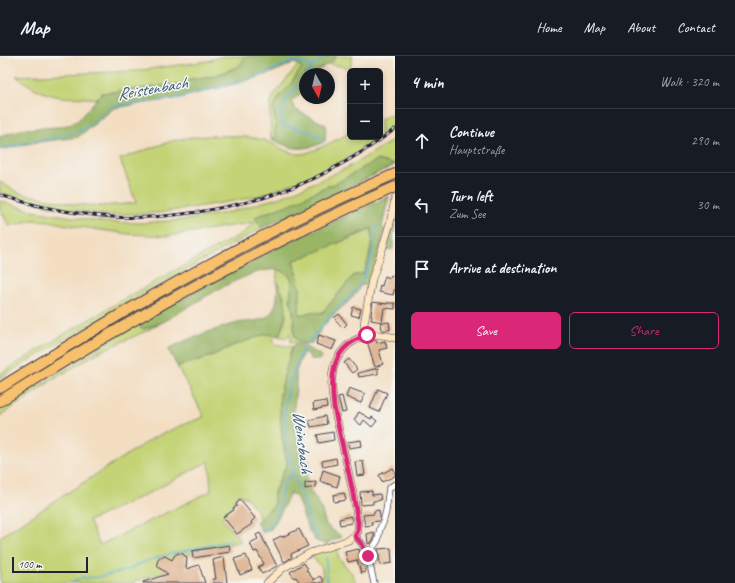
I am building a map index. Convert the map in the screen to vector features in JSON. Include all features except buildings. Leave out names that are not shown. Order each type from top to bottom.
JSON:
[{"type":"highway","points":[[0,388],[83,337],[206,266],[280,228],[390,176]]},
{"type":"highway","points":[[0,402],[166,301],[301,230],[395,187]]},
{"type":"street","points":[[367,335],[364,324],[372,279],[390,223],[395,199]]},
{"type":"street","points":[[267,583],[283,568],[310,553],[349,540],[355,536],[358,531],[358,522],[352,488],[334,407],[332,377],[334,367],[343,350],[357,338],[378,334],[395,338]]},
{"type":"street","points":[[368,556],[378,540],[380,528],[386,511],[389,488],[395,484]]},
{"type":"street","points":[[355,536],[362,544],[368,556],[374,583]]},
{"type":"green space","points":[[222,56],[247,56],[238,67],[213,76],[190,79],[180,84],[102,93],[96,99],[55,96],[31,87],[16,76],[134,71],[208,61]]},
{"type":"green space","points":[[247,56],[336,56],[321,68],[301,68],[302,67],[294,63],[271,73],[242,82],[179,98],[114,108],[78,137],[31,143],[0,150],[0,137],[3,135],[24,129],[68,125],[80,118],[102,93],[180,84],[190,79],[213,76],[238,67]]},
{"type":"green space","points":[[336,56],[353,56],[350,68],[328,64],[333,61]]},
{"type":"green space","points":[[298,65],[302,67],[299,68],[299,72],[290,85],[280,95],[273,109],[276,124],[274,140],[271,139],[270,106],[273,96]]},
{"type":"green space","points":[[299,72],[299,95],[291,102],[296,110],[326,125],[325,141],[313,146],[294,148],[274,140],[276,124],[273,109],[280,95],[290,85]]},
{"type":"green space","points":[[395,112],[395,127],[383,136],[383,118]]},
{"type":"green space","points":[[347,134],[347,140],[377,140],[359,153],[319,173],[263,195],[158,213],[106,215],[48,206],[0,193],[0,182],[19,193],[74,204],[101,206],[136,203],[120,159],[172,141],[187,138],[210,136],[250,137],[262,140],[296,154],[318,149]]},
{"type":"green space","points":[[395,139],[395,165],[377,160],[335,184],[325,187],[293,203],[255,217],[262,228],[65,339],[0,378],[0,374],[55,340],[161,278],[243,233],[256,222],[168,236],[128,234],[49,221],[33,220],[9,226],[3,214],[0,212],[0,201],[33,211],[105,222],[138,223],[184,220],[226,213],[284,196],[349,167]]},
{"type":"green space","points":[[377,160],[395,165],[262,228],[255,217],[293,203],[325,187],[335,184]]},
{"type":"green space","points":[[389,196],[382,226],[385,231],[368,286],[361,285],[350,300],[325,324],[312,343],[300,342],[295,337],[294,317],[290,300],[292,280],[282,271],[271,270],[256,273],[240,279],[206,296],[161,323],[143,329],[137,324],[209,284],[285,244]],"holes":[[[372,228],[369,257],[363,274],[354,275],[322,313],[311,312],[299,315],[300,290],[293,261]]]},
{"type":"green space","points":[[395,209],[393,249],[386,250],[387,244]]},
{"type":"green space","points":[[372,228],[370,251],[363,274],[354,275],[322,313],[311,312],[299,316],[300,290],[293,261],[366,232]]},
{"type":"green space","points":[[277,269],[287,273],[292,281],[290,301],[292,305],[294,336],[306,345],[291,342],[290,333],[286,338],[279,336],[286,318],[284,296],[277,282]]},
{"type":"green space","points":[[277,282],[284,297],[286,309],[279,336],[266,334],[232,346],[209,357],[177,366],[168,349],[211,331],[268,316],[276,305]]},
{"type":"green space","points":[[165,321],[99,352],[54,379],[0,416],[0,410],[137,324],[143,329]]},
{"type":"green space","points":[[266,334],[272,335],[275,344],[292,347],[280,394],[282,437],[287,463],[274,492],[274,505],[259,519],[257,510],[247,498],[238,494],[230,509],[221,518],[241,541],[213,547],[197,547],[200,549],[192,551],[192,554],[176,554],[173,558],[172,570],[135,581],[135,583],[0,583],[0,537],[155,437],[204,417],[177,367],[209,357],[232,346]],"holes":[[[209,461],[211,491],[100,545],[89,521],[149,493]]]},
{"type":"green space","points":[[296,344],[322,356],[319,360],[310,359],[309,355],[303,352],[296,372],[293,417],[296,435],[303,455],[310,462],[306,475],[311,492],[320,505],[326,525],[342,537],[325,544],[316,541],[309,531],[296,496],[290,493],[271,529],[263,533],[256,522],[274,505],[274,493],[287,463],[282,437],[280,394],[292,347]]},
{"type":"green space","points":[[338,544],[338,556],[352,573],[356,583],[323,583],[322,568],[310,553]]},
{"type":"waterway","name":"Reistenbach","points":[[311,68],[326,56]]},
{"type":"waterway","name":"Reistenbach","points":[[0,149],[82,130],[112,106],[179,98],[252,78],[294,61],[312,66]]},
{"type":"waterway","name":"Weinsbach","points":[[299,85],[286,100],[282,111],[282,124],[309,132],[323,139]]},
{"type":"waterway","name":"Weinsbach","points":[[306,345],[330,316],[357,290],[370,263],[377,226]]},
{"type":"waterway","name":"Weinsbach","points":[[304,348],[290,381],[285,405],[285,426],[293,473],[302,496],[310,525],[318,538]]},
{"type":"waterway","points":[[259,531],[270,527],[277,516],[283,484],[292,473]]},
{"type":"waterway","points":[[72,583],[78,579],[98,577],[125,571],[146,561],[171,554],[233,540]]},
{"type":"waterway","name":"Weinsbach","points":[[326,557],[327,583]]},
{"type":"railway","points":[[0,195],[52,209],[113,217],[156,217],[198,212],[263,198],[298,185],[348,160],[395,129]]},
{"type":"route","points":[[367,335],[357,338],[349,344],[338,358],[332,377],[332,393],[358,522],[358,531],[355,536],[362,544],[368,556]]}]
